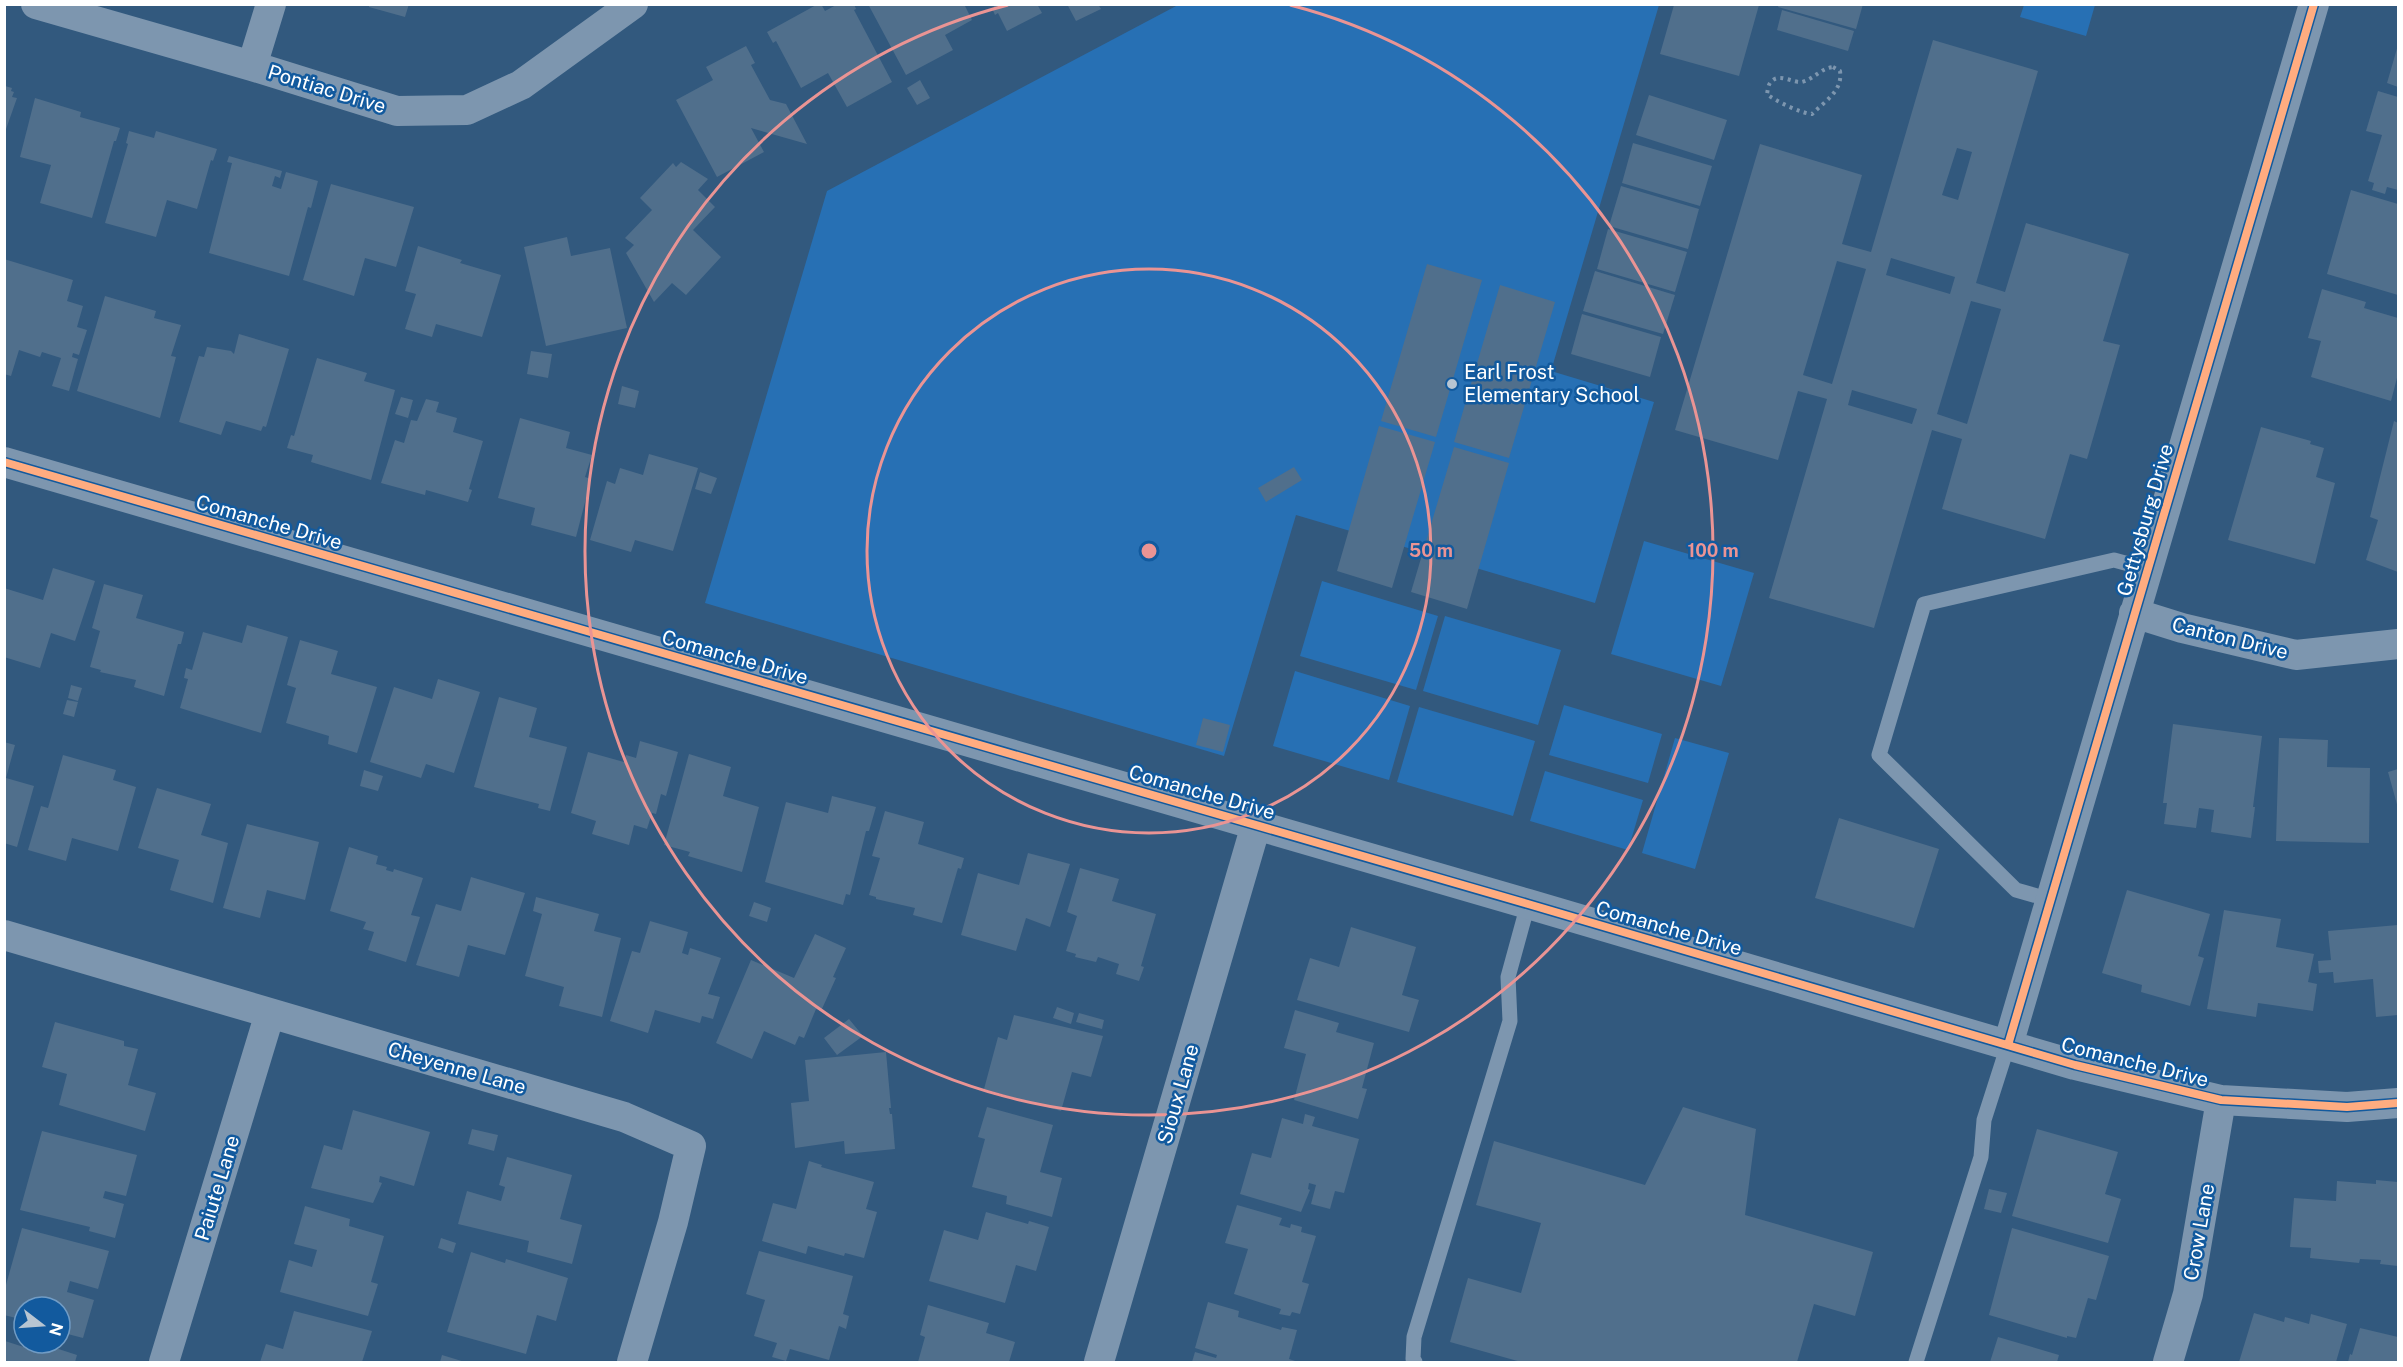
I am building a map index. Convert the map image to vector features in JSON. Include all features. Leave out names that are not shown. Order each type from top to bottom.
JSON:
[{"type":"street","name":"Pontiac Drive","points":[[36,4],[252,66],[397,111],[467,110],[521,85],[633,4]]},
{"type":"street","points":[[252,66],[271,4]]},
{"type":"street","name":"Gettysburg Drive","points":[[2008,1045],[2314,4]]},
{"type":"street","name":"Comanche Drive","points":[[4,462],[2075,1065],[2221,1100],[2347,1107],[2398,1103]]},
{"type":"street","name":"Canton Drive","points":[[2134,613],[2182,628],[2296,655],[2398,644]]},
{"type":"street","name":"Sioux Lane","points":[[1099,1362],[1256,825]]},
{"type":"street","name":"Cheyenne Lane","points":[[4,935],[624,1117],[691,1146],[673,1222],[632,1362]]},
{"type":"street","name":"Paiute Lane","points":[[164,1362],[270,1013]]},
{"type":"street","name":"Crow Lane","points":[[2168,1362],[2188,1294],[2221,1100]]},
{"type":"lane","points":[[2051,900],[2016,890],[1879,755],[1924,604],[2114,560],[2147,569]]},
{"type":"lane","points":[[1415,1362],[1413,1359],[1414,1337],[1510,1021],[1508,977],[1528,904]]},
{"type":"lane","points":[[1916,1362],[1981,1156],[1983,1119],[2008,1045]]},
{"type":"path","points":[[1825,68],[1840,71],[1842,81],[1839,88],[1812,114],[1804,114],[1789,105],[1772,100],[1767,94],[1768,86],[1773,80],[1779,78],[1800,82],[1810,79],[1825,68]]},
{"type":"shaded area","points":[[2024,4],[2095,5],[2086,36],[2020,17]]},
{"type":"shaded area","points":[[1178,5],[1659,5],[1551,371],[1654,402],[1595,603],[1296,515],[1224,756],[705,603],[827,191]]},
{"type":"shaded area","points":[[1644,541],[1754,573],[1721,686],[1611,654]]},
{"type":"shaded area","points":[[1322,581],[1438,616],[1416,690],[1300,656]]},
{"type":"shaded area","points":[[1445,616],[1561,650],[1538,725],[1423,691]]},
{"type":"shaded area","points":[[1295,671],[1410,706],[1389,780],[1273,746]]},
{"type":"shaded area","points":[[1564,705],[1662,734],[1648,783],[1549,755]]},
{"type":"shaded area","points":[[1419,707],[1535,741],[1513,816],[1397,782]]},
{"type":"shaded area","points":[[1675,738],[1729,753],[1695,869],[1642,853]]},
{"type":"shaded area","points":[[1545,771],[1643,800],[1628,850],[1530,821]]},
{"type":"building","points":[[369,4],[409,4],[405,17],[369,7]]},
{"type":"building","points":[[821,4],[825,11],[838,4],[854,4],[856,9],[854,10],[892,82],[847,107],[828,73],[801,88],[776,41],[773,43],[767,32]]},
{"type":"building","points":[[868,4],[964,4],[972,20],[945,35],[953,50],[906,75]]},
{"type":"building","points":[[993,4],[1037,4],[1042,13],[1007,31],[998,13],[995,15]]},
{"type":"building","points":[[1067,4],[1098,4],[1101,9],[1076,21]]},
{"type":"building","points":[[1779,4],[1863,4],[1856,29],[1778,7]]},
{"type":"building","points":[[1674,5],[1759,5],[1739,76],[1660,54]]},
{"type":"building","points":[[1782,10],[1854,31],[1848,51],[1777,30]]},
{"type":"building","points":[[1933,40],[2038,71],[1976,283],[2005,292],[2026,223],[2129,254],[2103,341],[2120,345],[2087,459],[2070,454],[2045,539],[1942,509],[1962,439],[1932,430],[1874,628],[1769,598],[1827,399],[1798,391],[1778,460],[1675,430],[1760,144],[1862,175],[1842,244],[1871,252]],"holes":[[[1957,148],[1972,152],[1958,200],[1942,195]],[[1891,258],[1955,277],[1950,294],[1886,275]],[[1837,261],[1866,269],[1832,384],[1803,375]],[[1971,301],[2001,309],[1967,424],[1937,414]],[[1852,390],[1917,409],[1912,424],[1848,405]]]},
{"type":"building","points":[[2398,45],[2398,87],[2387,83]]},
{"type":"building","points":[[746,46],[755,63],[751,65],[770,100],[786,104],[807,144],[751,128],[764,152],[717,177],[676,100],[713,80],[706,67]]},
{"type":"building","points":[[920,80],[930,98],[917,105],[907,88]]},
{"type":"building","points":[[5,86],[12,88],[11,91],[14,92],[12,97],[17,98],[5,132]]},
{"type":"building","points":[[2378,91],[2398,97],[2398,190],[2387,187],[2385,194],[2372,190],[2374,183],[2368,181],[2382,135],[2366,131]]},
{"type":"building","points":[[1649,95],[1727,120],[1714,160],[1636,135]]},
{"type":"building","points":[[35,98],[81,112],[80,117],[120,128],[116,141],[114,141],[92,218],[40,203],[51,165],[20,157]]},
{"type":"building","points":[[129,131],[154,138],[156,131],[217,149],[213,161],[211,160],[197,209],[167,200],[156,237],[105,223],[128,144],[126,143]]},
{"type":"building","points":[[1633,143],[1712,166],[1700,206],[1622,183]]},
{"type":"building","points":[[229,156],[282,171],[280,178],[275,176],[272,186],[281,189],[286,172],[318,181],[311,208],[308,207],[289,276],[209,253],[232,163],[227,162]]},
{"type":"building","points":[[681,162],[708,179],[698,190],[715,207],[693,230],[721,257],[686,295],[672,283],[654,302],[626,253],[634,245],[625,238],[652,210],[640,198],[673,163],[676,167]]},
{"type":"building","points":[[331,184],[414,207],[396,267],[365,258],[354,296],[303,280]]},
{"type":"building","points":[[1621,186],[1699,209],[1688,249],[1609,226]]},
{"type":"building","points":[[2351,190],[2398,204],[2398,295],[2327,274]]},
{"type":"building","points":[[1608,229],[1687,252],[1675,292],[1597,269]]},
{"type":"building","points":[[567,237],[571,256],[610,248],[627,328],[546,346],[524,247]]},
{"type":"building","points":[[418,246],[462,260],[460,263],[501,275],[482,337],[436,324],[432,337],[405,329],[416,294],[405,291]]},
{"type":"building","points":[[4,259],[73,280],[67,301],[83,306],[77,327],[87,330],[79,355],[73,353],[72,357],[78,359],[69,391],[52,386],[61,358],[42,352],[40,357],[19,350],[11,376],[4,374]]},
{"type":"building","points":[[1427,264],[1482,280],[1436,437],[1381,421]]},
{"type":"building","points":[[1595,271],[1675,295],[1663,334],[1583,311]]},
{"type":"building","points":[[1500,285],[1555,302],[1509,458],[1454,442]]},
{"type":"building","points":[[2322,289],[2366,302],[2364,308],[2398,318],[2398,374],[2391,401],[2311,377],[2321,341],[2308,338]]},
{"type":"building","points":[[105,296],[156,311],[154,318],[181,325],[171,356],[176,357],[160,418],[77,391]]},
{"type":"building","points":[[1582,314],[1661,337],[1650,377],[1571,354]]},
{"type":"building","points":[[239,334],[289,349],[266,427],[263,426],[261,431],[226,421],[221,435],[179,422],[199,356],[204,357],[207,347],[231,351],[234,354]]},
{"type":"building","points":[[531,351],[552,354],[548,378],[527,374]]},
{"type":"building","points":[[317,358],[367,373],[364,381],[395,390],[371,480],[311,462],[313,455],[287,448],[291,435],[294,436]]},
{"type":"building","points":[[622,386],[639,391],[635,408],[618,404]]},
{"type":"building","points":[[401,397],[413,400],[408,418],[395,414]]},
{"type":"building","points":[[426,399],[439,402],[436,412],[457,418],[453,432],[483,441],[469,489],[472,490],[468,502],[426,490],[425,495],[381,483],[395,440],[404,443],[411,420],[417,421]]},
{"type":"building","points":[[520,418],[570,432],[566,448],[592,455],[585,477],[591,479],[576,537],[531,525],[535,508],[498,498]]},
{"type":"building","points":[[2394,421],[2398,423],[2398,572],[2366,560],[2378,520],[2370,517]]},
{"type":"building","points":[[1379,426],[1435,442],[1392,588],[1337,571]]},
{"type":"building","points":[[2261,427],[2311,441],[2310,444],[2324,448],[2316,477],[2335,483],[2315,564],[2228,540]]},
{"type":"building","points":[[1454,447],[1509,463],[1467,609],[1411,592]]},
{"type":"building","points":[[649,454],[698,468],[673,551],[635,540],[631,552],[590,540],[607,481],[615,484],[620,468],[643,475]]},
{"type":"building","points":[[1294,467],[1302,480],[1266,502],[1258,488]]},
{"type":"building","points":[[700,472],[717,478],[711,494],[695,489]]},
{"type":"building","points":[[53,568],[95,581],[75,641],[51,633],[40,668],[4,657],[4,588],[43,600]]},
{"type":"building","points":[[104,584],[143,595],[136,618],[184,632],[181,644],[178,644],[164,696],[134,687],[136,680],[100,672],[101,670],[90,667],[100,631],[92,628]]},
{"type":"building","points":[[247,625],[288,637],[261,733],[180,708],[188,679],[184,678],[186,668],[192,670],[203,632],[242,643]]},
{"type":"building","points":[[300,640],[338,651],[331,674],[377,687],[357,753],[328,744],[329,736],[286,723],[296,688],[287,685]]},
{"type":"building","points":[[438,679],[480,692],[454,773],[426,764],[421,778],[370,762],[394,687],[432,699]]},
{"type":"building","points":[[71,685],[82,688],[78,701],[68,698]]},
{"type":"building","points":[[499,697],[537,708],[529,737],[567,747],[550,811],[538,808],[539,804],[474,787]]},
{"type":"building","points":[[67,700],[78,702],[74,717],[63,714]]},
{"type":"building","points":[[1203,718],[1230,725],[1223,752],[1196,745]]},
{"type":"building","points":[[2173,724],[2262,736],[2251,838],[2211,832],[2214,810],[2199,808],[2196,828],[2164,824],[2167,803],[2163,803]]},
{"type":"building","points":[[2279,738],[2328,740],[2327,767],[2370,768],[2369,843],[2276,841]]},
{"type":"building","points":[[640,741],[678,752],[666,796],[661,794],[656,814],[652,813],[647,829],[634,825],[629,845],[592,834],[596,821],[571,813],[588,752],[624,762],[626,755],[636,758]]},
{"type":"building","points":[[4,742],[15,745],[6,778],[34,786],[17,847],[4,843]]},
{"type":"building","points":[[689,754],[731,767],[723,796],[759,807],[742,872],[688,856],[690,852],[664,845]]},
{"type":"building","points":[[63,755],[116,770],[113,780],[136,787],[118,851],[72,838],[66,861],[28,850],[41,806],[48,808]]},
{"type":"building","points":[[2398,769],[2398,808],[2388,772]]},
{"type":"building","points":[[364,770],[383,776],[378,791],[360,786]]},
{"type":"building","points":[[157,788],[211,804],[201,835],[228,843],[213,903],[170,890],[179,860],[138,848]]},
{"type":"building","points":[[832,796],[876,807],[869,831],[866,831],[850,895],[846,894],[843,905],[765,882],[786,802],[828,813]]},
{"type":"building","points":[[885,811],[924,822],[918,844],[964,858],[961,869],[958,868],[942,923],[913,915],[915,908],[876,899],[869,895],[880,858],[872,856]]},
{"type":"building","points":[[1839,818],[1939,849],[1914,928],[1815,898]]},
{"type":"building","points":[[247,824],[319,842],[305,900],[267,890],[260,918],[223,908]]},
{"type":"building","points":[[349,847],[378,856],[376,864],[387,867],[386,870],[393,872],[394,869],[423,878],[411,915],[420,917],[406,962],[368,950],[374,932],[363,929],[366,922],[330,911]]},
{"type":"building","points":[[1028,853],[1070,864],[1050,927],[1026,918],[1016,951],[961,935],[978,873],[1019,885]]},
{"type":"building","points":[[1080,868],[1119,879],[1112,901],[1156,914],[1139,981],[1116,974],[1119,964],[1098,957],[1096,962],[1075,957],[1076,954],[1066,951],[1077,916],[1067,912]]},
{"type":"building","points":[[471,877],[525,893],[505,955],[468,945],[459,977],[416,965],[436,904],[461,911]]},
{"type":"building","points":[[2127,890],[2210,914],[2198,956],[2204,958],[2190,1006],[2141,992],[2142,985],[2102,973]]},
{"type":"building","points":[[536,897],[599,914],[594,931],[621,938],[602,1017],[559,1006],[564,987],[525,976],[542,914],[533,911]]},
{"type":"building","points":[[754,902],[771,908],[767,922],[749,916]]},
{"type":"building","points":[[2224,910],[2281,919],[2276,947],[2314,954],[2308,982],[2317,984],[2313,1011],[2258,1003],[2256,1017],[2207,1009]]},
{"type":"building","points":[[650,921],[688,932],[682,953],[688,955],[690,948],[721,958],[708,994],[720,997],[713,1019],[702,1016],[700,1023],[655,1010],[648,1033],[610,1021],[632,951],[640,953]]},
{"type":"building","points":[[2398,925],[2398,1015],[2376,1017],[2373,979],[2334,983],[2333,972],[2319,973],[2318,961],[2331,960],[2328,931]]},
{"type":"building","points":[[1351,927],[1416,947],[1402,995],[1419,1000],[1409,1032],[1297,1000],[1310,958],[1339,967]]},
{"type":"building","points":[[815,934],[846,948],[821,1011],[816,1009],[804,1038],[799,1036],[795,1045],[764,1031],[752,1059],[716,1043],[751,960],[794,978]]},
{"type":"building","points":[[1057,1007],[1074,1013],[1071,1024],[1053,1018]]},
{"type":"building","points":[[1295,1010],[1339,1023],[1336,1032],[1374,1043],[1362,1088],[1367,1089],[1358,1119],[1294,1100],[1306,1054],[1284,1048]]},
{"type":"building","points":[[1079,1013],[1104,1020],[1102,1029],[1076,1022]]},
{"type":"building","points":[[1014,1015],[1103,1036],[1091,1077],[1072,1072],[1061,1111],[984,1089],[998,1037],[1007,1040]]},
{"type":"building","points":[[849,1019],[863,1036],[837,1055],[824,1038]]},
{"type":"building","points":[[55,1022],[124,1041],[124,1046],[138,1049],[128,1085],[156,1093],[145,1131],[59,1105],[67,1074],[42,1067]]},
{"type":"building","points":[[886,1052],[891,1108],[889,1108],[892,1114],[895,1149],[845,1154],[844,1141],[795,1148],[791,1103],[809,1101],[805,1060]]},
{"type":"building","points":[[987,1107],[1053,1125],[1040,1172],[1062,1178],[1052,1217],[1006,1204],[1007,1196],[972,1187],[985,1139],[978,1137]]},
{"type":"building","points":[[1683,1107],[1756,1129],[1745,1215],[1873,1252],[1855,1316],[1814,1304],[1797,1362],[1521,1362],[1450,1342],[1468,1278],[1521,1293],[1541,1223],[1476,1205],[1494,1141],[1645,1185]]},
{"type":"building","points":[[353,1110],[430,1132],[414,1186],[380,1176],[379,1182],[382,1183],[373,1203],[311,1188],[324,1145],[342,1150]]},
{"type":"building","points":[[1305,1114],[1315,1117],[1312,1126],[1359,1139],[1344,1193],[1335,1191],[1330,1209],[1311,1204],[1316,1185],[1309,1183],[1308,1189],[1310,1190],[1301,1212],[1240,1194],[1252,1153],[1271,1158],[1282,1118],[1303,1124]]},
{"type":"building","points":[[472,1129],[498,1135],[494,1151],[468,1144]]},
{"type":"building","points":[[2037,1129],[2118,1152],[2105,1194],[2121,1199],[2108,1243],[2012,1216]]},
{"type":"building","points":[[42,1131],[137,1155],[126,1196],[105,1191],[103,1198],[124,1204],[115,1238],[89,1231],[90,1227],[20,1210]]},
{"type":"building","points":[[507,1157],[572,1175],[560,1219],[582,1225],[572,1264],[527,1252],[529,1241],[458,1224],[467,1191],[501,1201],[505,1187],[499,1185]]},
{"type":"building","points":[[809,1161],[822,1165],[821,1167],[874,1182],[866,1209],[877,1212],[864,1258],[845,1253],[844,1256],[808,1246],[806,1254],[762,1241],[773,1203],[796,1209]]},
{"type":"building","points":[[2376,1180],[2398,1182],[2398,1266],[2380,1264],[2381,1260],[2360,1259],[2359,1263],[2310,1258],[2311,1248],[2290,1247],[2294,1198],[2336,1201],[2337,1181],[2376,1184]]},
{"type":"building","points":[[1989,1189],[2007,1193],[2001,1213],[1984,1209]]},
{"type":"building","points":[[1237,1205],[1282,1218],[1279,1225],[1290,1228],[1291,1224],[1302,1227],[1301,1232],[1316,1236],[1302,1282],[1309,1284],[1300,1314],[1292,1312],[1290,1316],[1279,1314],[1281,1309],[1234,1294],[1248,1249],[1225,1243]]},
{"type":"building","points":[[305,1206],[350,1219],[349,1226],[384,1236],[371,1282],[378,1284],[368,1316],[280,1292],[289,1260],[312,1267],[317,1250],[294,1244]]},
{"type":"building","points":[[986,1212],[1028,1224],[1029,1221],[1049,1227],[1036,1271],[1016,1265],[1005,1303],[929,1281],[944,1230],[978,1240]]},
{"type":"building","points":[[22,1228],[109,1251],[98,1289],[70,1281],[67,1292],[94,1300],[83,1338],[72,1335],[72,1295],[12,1295],[12,1317],[4,1315],[4,1292]]},
{"type":"building","points":[[2012,1228],[2109,1256],[2096,1300],[2088,1298],[2076,1338],[2067,1336],[2067,1338],[1989,1315]]},
{"type":"building","points":[[441,1238],[456,1243],[453,1253],[438,1248]]},
{"type":"building","points":[[759,1251],[853,1276],[843,1314],[849,1316],[846,1329],[839,1326],[829,1360],[790,1349],[786,1361],[772,1357],[777,1343],[754,1336],[765,1300],[746,1294]]},
{"type":"building","points":[[471,1252],[505,1263],[506,1259],[568,1278],[556,1321],[537,1315],[526,1354],[447,1332]]},
{"type":"building","points":[[1208,1302],[1239,1311],[1238,1317],[1281,1330],[1282,1327],[1297,1330],[1289,1359],[1295,1361],[1192,1362],[1195,1352],[1216,1358],[1217,1355],[1195,1348]]},
{"type":"building","points":[[928,1305],[989,1323],[986,1333],[1015,1342],[1009,1362],[918,1362],[925,1337],[920,1335]]},
{"type":"building","points":[[294,1311],[372,1331],[362,1362],[260,1362],[266,1344],[283,1349]]},
{"type":"building","points":[[2254,1313],[2284,1322],[2285,1317],[2309,1324],[2311,1314],[2347,1324],[2336,1362],[2239,1362]]},
{"type":"building","points":[[2360,1328],[2398,1337],[2398,1362],[2348,1362]]},
{"type":"building","points":[[1998,1337],[2059,1355],[2057,1362],[1990,1362]]},
{"type":"building","points":[[5,1341],[12,1343],[12,1355],[77,1355],[75,1362],[5,1362]]},
{"type":"building","points":[[442,1355],[465,1362],[440,1362]]},
{"type":"cycle path","points":[[2008,1045],[2314,4]]},
{"type":"cycle path","points":[[4,462],[2075,1065],[2221,1100],[2347,1107],[2398,1103]]},
{"type":"place","name":"Earl Frost Elementary School","points":[[1452,384]]}]
